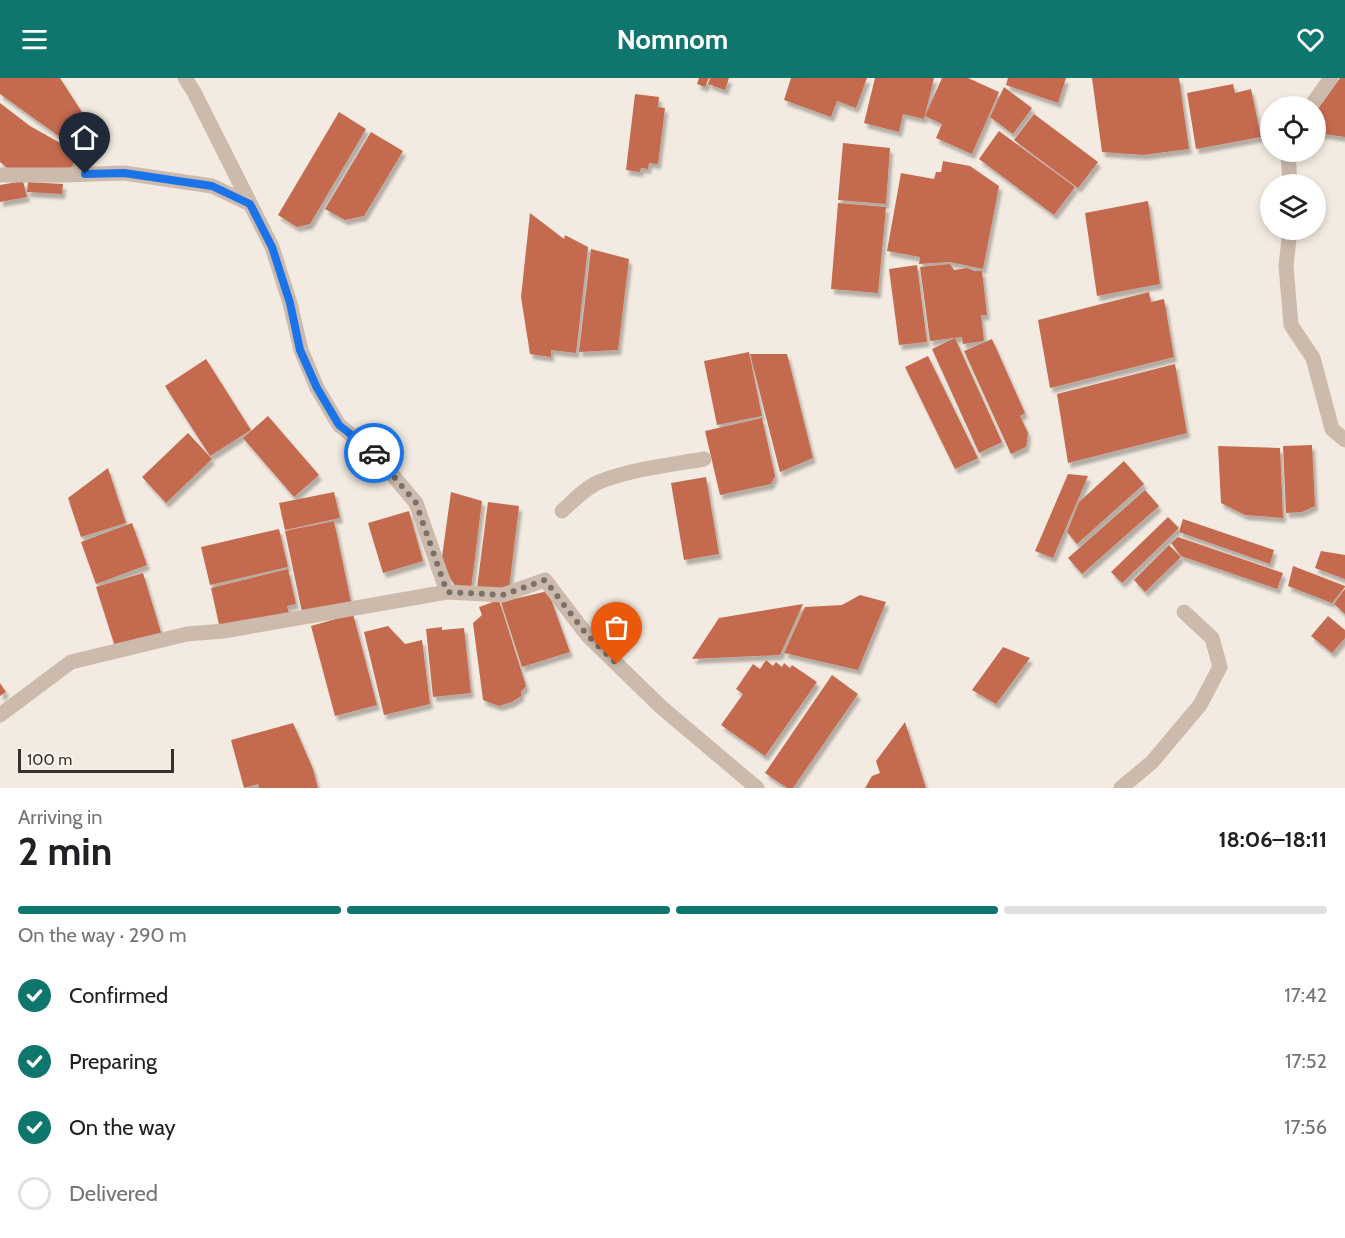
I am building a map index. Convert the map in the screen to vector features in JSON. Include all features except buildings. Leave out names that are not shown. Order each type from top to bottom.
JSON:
[{"type":"street","points":[[185,78],[272,247],[290,303],[300,350],[317,388],[339,425],[374,453],[416,503],[447,592]]},
{"type":"street","points":[[1318,96],[1331,78]]},
{"type":"street","points":[[0,175],[124,173],[212,186],[250,204]]},
{"type":"street","points":[[1289,240],[1286,266],[1291,325],[1313,358],[1332,429],[1345,440]]},
{"type":"street","points":[[562,511],[582,493],[598,483],[639,470],[704,459]]},
{"type":"street","points":[[0,715],[71,663],[187,634],[224,631],[447,592],[503,595],[545,580],[587,635],[662,707],[757,788]]},
{"type":"street","points":[[1121,788],[1152,762],[1200,705],[1220,667],[1212,638],[1184,612]]},
{"type":"way so far","points":[[374,453],[416,503],[447,592],[503,595],[545,580],[587,635],[617,664]]},
{"type":"route","points":[[85,174],[124,173],[212,186],[250,204],[272,247],[290,303],[300,350],[317,388],[339,425],[374,453]]}]
